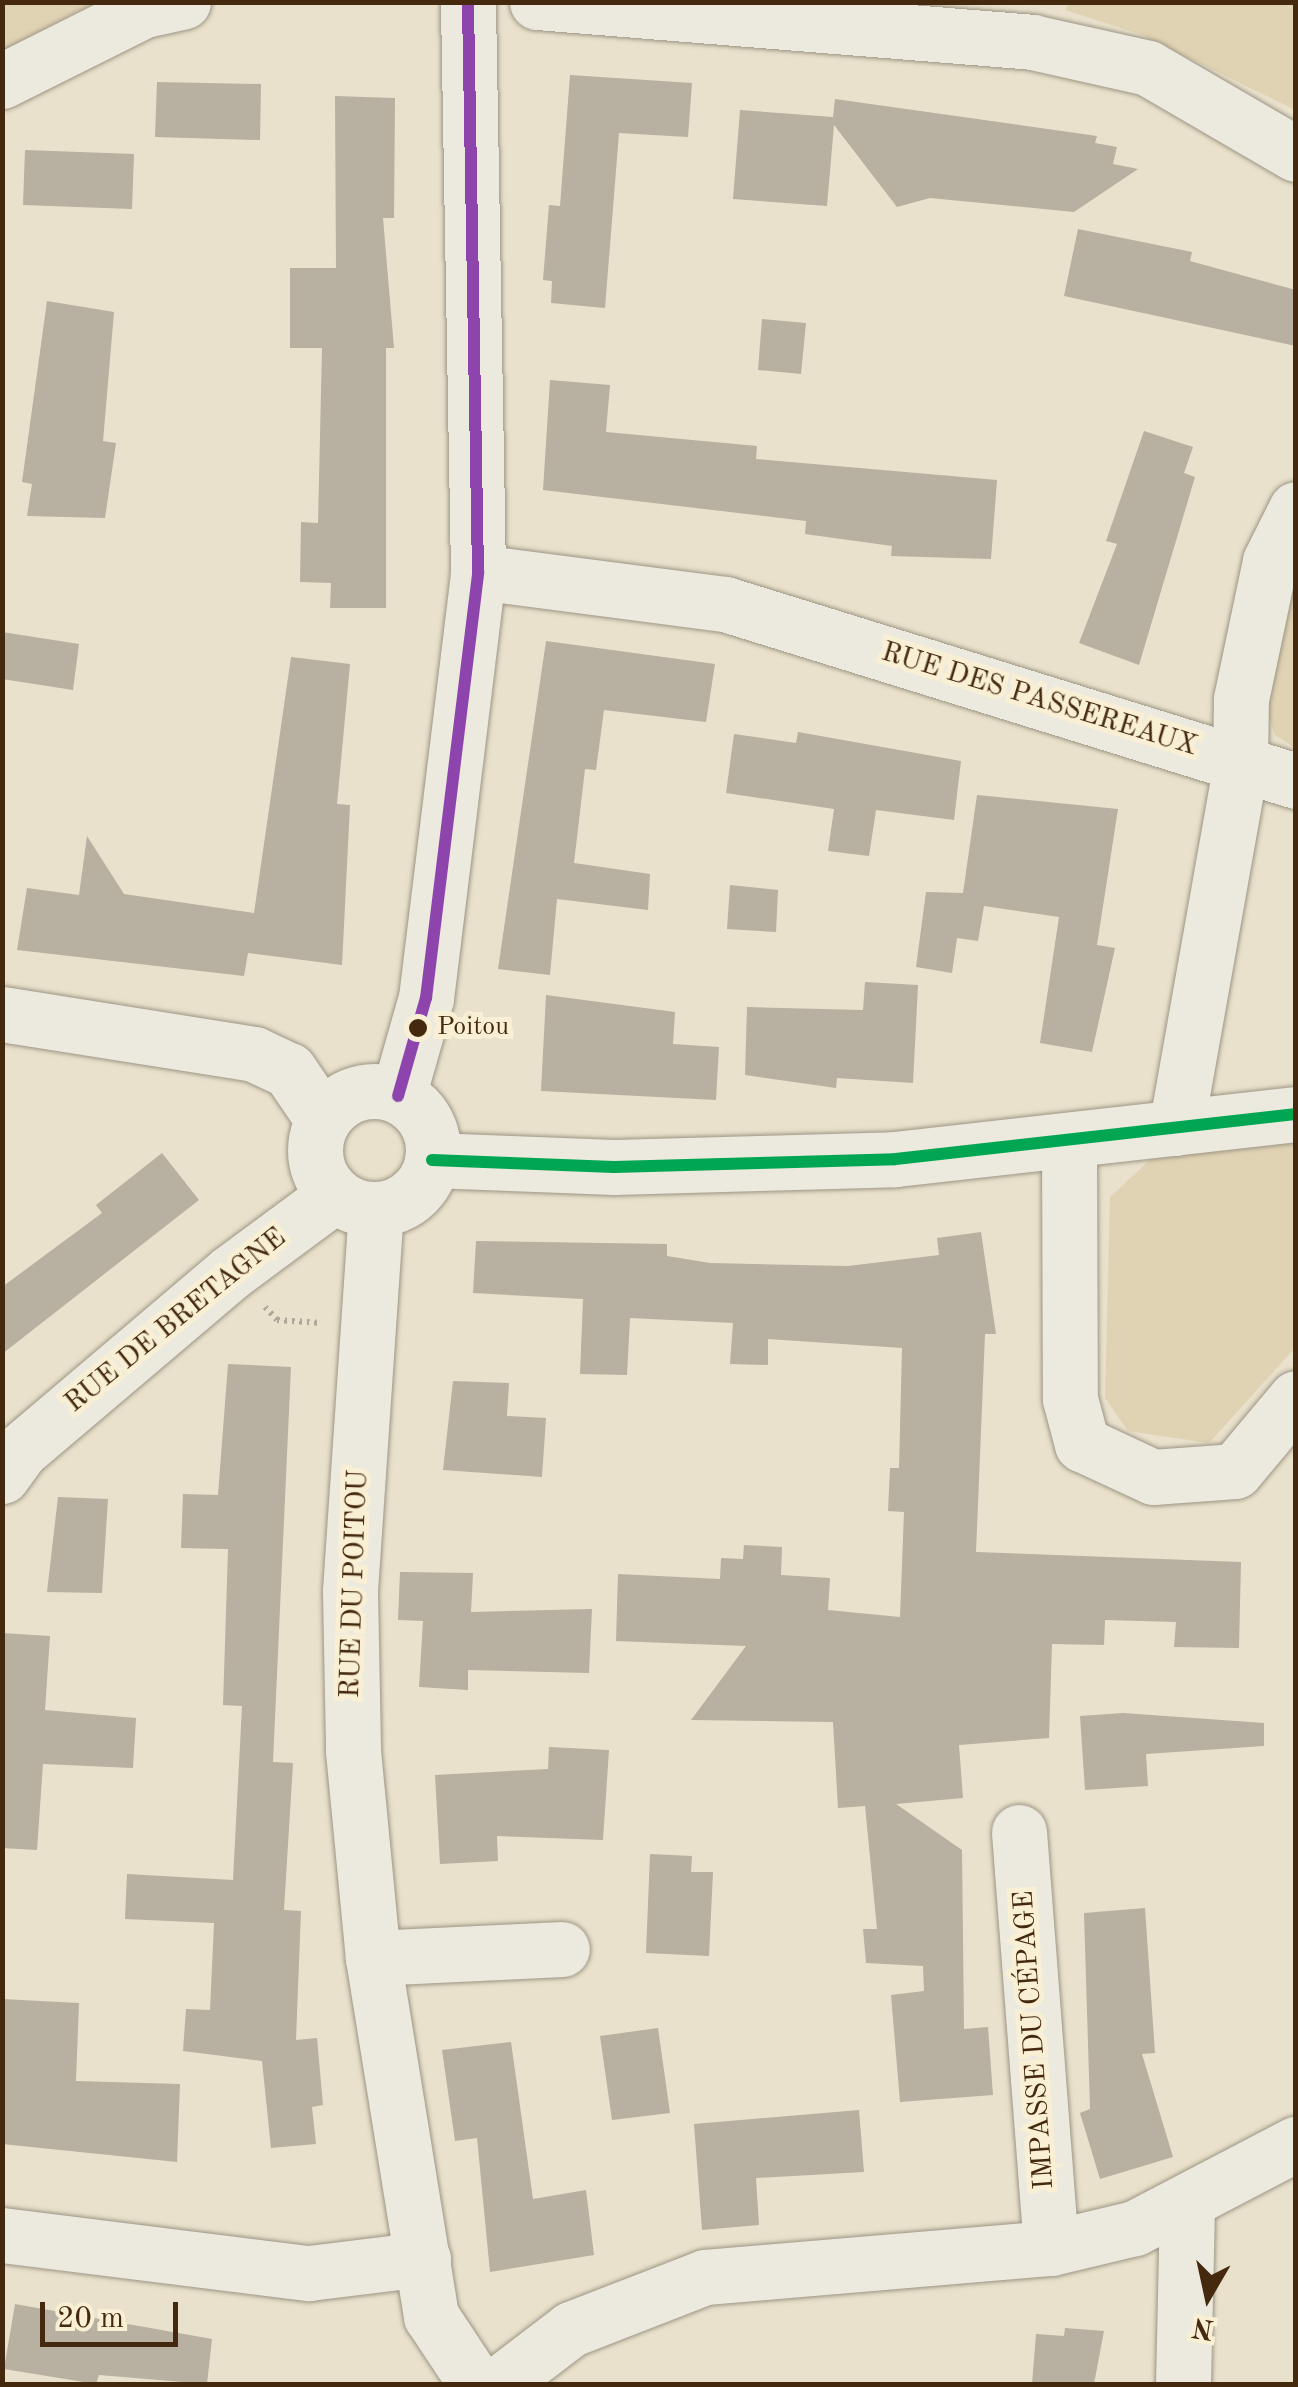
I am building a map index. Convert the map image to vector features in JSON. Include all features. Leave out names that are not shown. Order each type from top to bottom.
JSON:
[{"type":"street","points":[[398,1096],[426,998],[478,572],[468,2]]},
{"type":"street","points":[[537,2],[1032,42],[1148,68],[1296,154]]},
{"type":"street","points":[[2,81],[156,5]]},
{"type":"street","points":[[1176,1128],[1240,767],[1241,698],[1267,578],[1296,509]]},
{"type":"street","name":"RUE DES PASSEREAUX","points":[[478,572],[725,604],[1163,734],[1240,767],[1296,782]]},
{"type":"street","points":[[2,1014],[254,1054],[288,1070],[323,1120],[316,1164],[355,1202],[413,1195],[432,1160],[426,1122],[398,1096],[361,1092],[323,1120]]},
{"type":"street","points":[[432,1160],[739,1165],[1069,1144],[1296,1114]]},
{"type":"street","points":[[1069,1144],[1070,1400],[1082,1444],[1152,1476],[1235,1471],[1296,1398]]},
{"type":"street","name":"RUE DE BRETAGNE","points":[[8,1461],[230,1272],[355,1202]]},
{"type":"street","name":"RUE DU POITOU","points":[[355,1202],[368,1326],[350,1692],[374,1958],[431,2316],[476,2384]]},
{"type":"street","name":"IMPASSE DU CÉPAGE","points":[[1019,1832],[1051,2248]]},
{"type":"street","points":[[374,1958],[562,1949]]},
{"type":"street","points":[[499,2384],[572,2330],[705,2277],[1051,2248],[1187,2204],[1296,2144]]},
{"type":"street","points":[[1183,2384],[1187,2204]]},
{"type":"street","points":[[2,2235],[309,2273],[422,2259]]},
{"type":"path","points":[[230,1272],[277,1320],[368,1326]]},
{"type":"shaded area","points":[[3,2],[94,2],[94,3],[3,50]]},
{"type":"shaded area","points":[[1069,2],[1295,3],[1295,110],[1142,35],[1065,10]]},
{"type":"shaded area","points":[[1295,560],[1295,748],[1275,735],[1267,710]]},
{"type":"shaded area","points":[[1295,1142],[1295,1348],[1209,1443],[1128,1431],[1105,1398],[1110,1197],[1153,1157]]},
{"type":"building","points":[[570,75],[692,83],[688,137],[619,133],[605,308],[551,303],[552,281],[543,280],[549,205],[560,206]]},
{"type":"building","points":[[157,82],[261,84],[260,140],[155,137]]},
{"type":"building","points":[[335,96],[395,98],[394,218],[383,218],[394,348],[386,348],[386,608],[330,608],[331,583],[300,582],[301,522],[318,523],[322,348],[290,348],[290,268],[336,268]]},
{"type":"building","points":[[835,99],[1097,136],[1095,143],[1117,147],[1113,164],[1138,169],[1074,212],[930,198],[897,207],[834,125],[827,206],[733,199],[740,110],[833,117]]},
{"type":"building","points":[[25,150],[134,154],[132,209],[23,205]]},
{"type":"building","points":[[1078,229],[1192,252],[1190,261],[1296,290],[1296,346],[1064,296]]},
{"type":"building","points":[[47,301],[114,312],[103,441],[116,443],[105,518],[27,516],[32,484],[22,482]]},
{"type":"building","points":[[762,319],[806,323],[801,374],[758,370]]},
{"type":"building","points":[[550,380],[610,385],[606,432],[757,446],[756,459],[997,480],[991,559],[891,556],[892,546],[805,534],[806,521],[543,490]]},
{"type":"building","points":[[1144,431],[1193,447],[1184,473],[1195,477],[1139,665],[1079,643],[1117,544],[1106,541]]},
{"type":"building","points":[[2,632],[79,644],[73,690],[2,679]]},
{"type":"building","points":[[546,641],[715,664],[706,722],[604,710],[596,770],[585,769],[574,863],[650,874],[648,910],[557,899],[550,975],[498,969]]},
{"type":"building","points":[[291,657],[350,664],[337,804],[350,805],[342,965],[248,953],[244,976],[17,950],[27,888],[79,895],[87,836],[124,894],[254,913]]},
{"type":"building","points":[[798,732],[961,761],[954,820],[876,810],[869,856],[828,851],[834,809],[726,793],[734,734],[796,743]]},
{"type":"building","points":[[977,795],[1118,809],[1097,945],[1115,948],[1092,1052],[1040,1043],[1059,917],[984,906],[978,941],[957,938],[952,973],[916,967],[926,892],[963,893]]},
{"type":"building","points":[[730,885],[778,890],[776,932],[727,929]]},
{"type":"building","points":[[865,982],[918,985],[913,1083],[837,1078],[836,1088],[745,1075],[747,1007],[863,1010]]},
{"type":"building","points":[[546,995],[675,1012],[673,1044],[719,1047],[716,1100],[541,1091]]},
{"type":"building","points":[[162,1153],[199,1200],[2,1354],[2,1287],[102,1213],[96,1205]]},
{"type":"building","points":[[981,1232],[996,1334],[985,1334],[976,1552],[1241,1562],[1239,1648],[1174,1647],[1176,1622],[1105,1620],[1104,1645],[1052,1644],[1049,1738],[959,1745],[963,1798],[896,1804],[962,1850],[964,2029],[988,2027],[993,2095],[900,2102],[891,1995],[924,1991],[923,1966],[866,1963],[863,1929],[877,1929],[865,1806],[838,1808],[833,1722],[691,1720],[746,1646],[616,1641],[618,1574],[720,1579],[721,1558],[743,1559],[744,1545],[782,1547],[781,1575],[830,1578],[828,1610],[900,1617],[904,1512],[888,1511],[890,1468],[899,1468],[902,1348],[768,1339],[768,1365],[730,1364],[733,1323],[630,1318],[627,1375],[580,1374],[583,1299],[473,1293],[476,1241],[667,1244],[667,1256],[710,1263],[848,1266],[939,1255],[937,1238]]},
{"type":"building","points":[[228,1364],[291,1367],[273,1762],[293,1763],[284,1910],[301,1911],[296,2040],[317,2038],[323,2105],[312,2107],[316,2144],[271,2148],[262,2061],[183,2051],[186,2009],[210,2010],[214,1923],[125,1919],[127,1874],[233,1880],[242,1706],[223,1705],[228,1549],[181,1548],[183,1494],[218,1495]]},
{"type":"building","points":[[453,1381],[509,1383],[507,1416],[546,1418],[542,1477],[443,1470]]},
{"type":"building","points":[[58,1497],[108,1499],[102,1593],[47,1592]]},
{"type":"building","points":[[400,1572],[473,1573],[471,1612],[592,1609],[589,1673],[468,1670],[468,1690],[419,1687],[423,1621],[398,1620]]},
{"type":"building","points":[[2,1633],[50,1636],[45,1710],[136,1718],[133,1768],[43,1764],[37,1850],[2,1848]]},
{"type":"building","points":[[1123,1713],[1264,1723],[1264,1746],[1146,1754],[1148,1786],[1085,1790],[1080,1716]]},
{"type":"building","points":[[549,1747],[609,1750],[603,1840],[497,1836],[498,1861],[440,1864],[435,1775],[548,1769]]},
{"type":"building","points":[[650,1854],[692,1856],[691,1872],[713,1872],[709,1956],[646,1953]]},
{"type":"building","points":[[1145,1908],[1155,2053],[1142,2054],[1173,2157],[1100,2179],[1080,2113],[1090,2109],[1084,1913]]},
{"type":"building","points":[[2,1999],[79,2003],[76,2081],[180,2084],[177,2162],[2,2144]]},
{"type":"building","points":[[658,2028],[670,2113],[612,2120],[600,2036]]},
{"type":"building","points":[[511,2042],[533,2199],[586,2190],[594,2255],[490,2272],[477,2138],[455,2141],[442,2050]]},
{"type":"building","points":[[859,2110],[864,2172],[756,2178],[759,2225],[702,2230],[694,2124]]},
{"type":"building","points":[[15,2304],[212,2339],[207,2384],[99,2375],[96,2384],[4,2369]]},
{"type":"building","points":[[1065,2328],[1104,2331],[1094,2384],[1032,2384],[1036,2334],[1064,2336]]},
{"type":"transit line","points":[[398,1096],[426,998],[478,572],[468,2]]},
{"type":"transit line","points":[[432,1160],[614,1167],[895,1159],[1296,1114]]},
{"type":"place","name":"Poitou","points":[[418,1028]]}]
